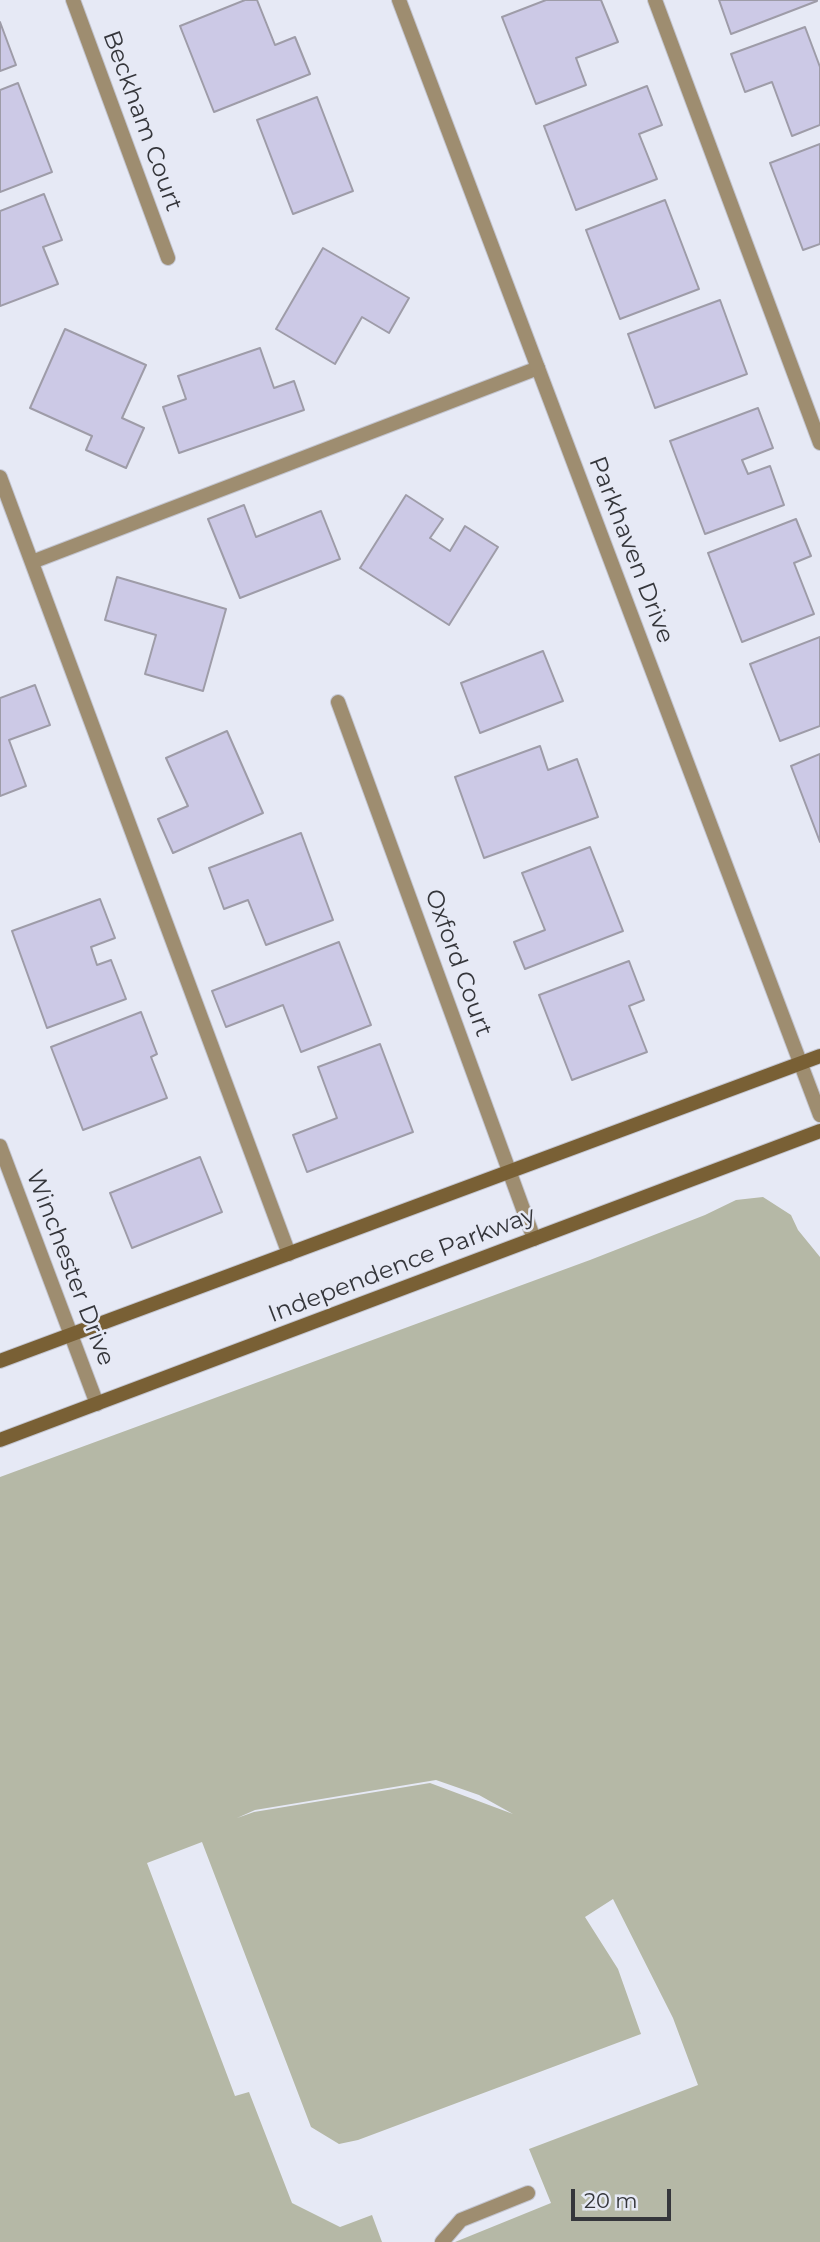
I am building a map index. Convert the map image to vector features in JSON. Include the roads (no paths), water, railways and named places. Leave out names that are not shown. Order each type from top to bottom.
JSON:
[{"type":"main road","name":"Independence Parkway","points":[[0,1361],[820,1056]]},
{"type":"main road","name":"Independence Parkway","points":[[0,1440],[820,1131]]},
{"type":"street","name":"Beckham Court","points":[[73,0],[168,258]]},
{"type":"street","name":"Parkhaven Drive","points":[[400,0],[820,1115]]},
{"type":"street","points":[[655,0],[820,443]]},
{"type":"street","points":[[32,562],[538,368]]},
{"type":"street","points":[[0,477],[289,1254]]},
{"type":"street","name":"Oxford Court","points":[[338,702],[534,1239]]},
{"type":"street","name":"Winchester Drive","points":[[0,1146],[97,1405]]},
{"type":"street","points":[[442,2242],[461,2220],[528,2193]]}]
